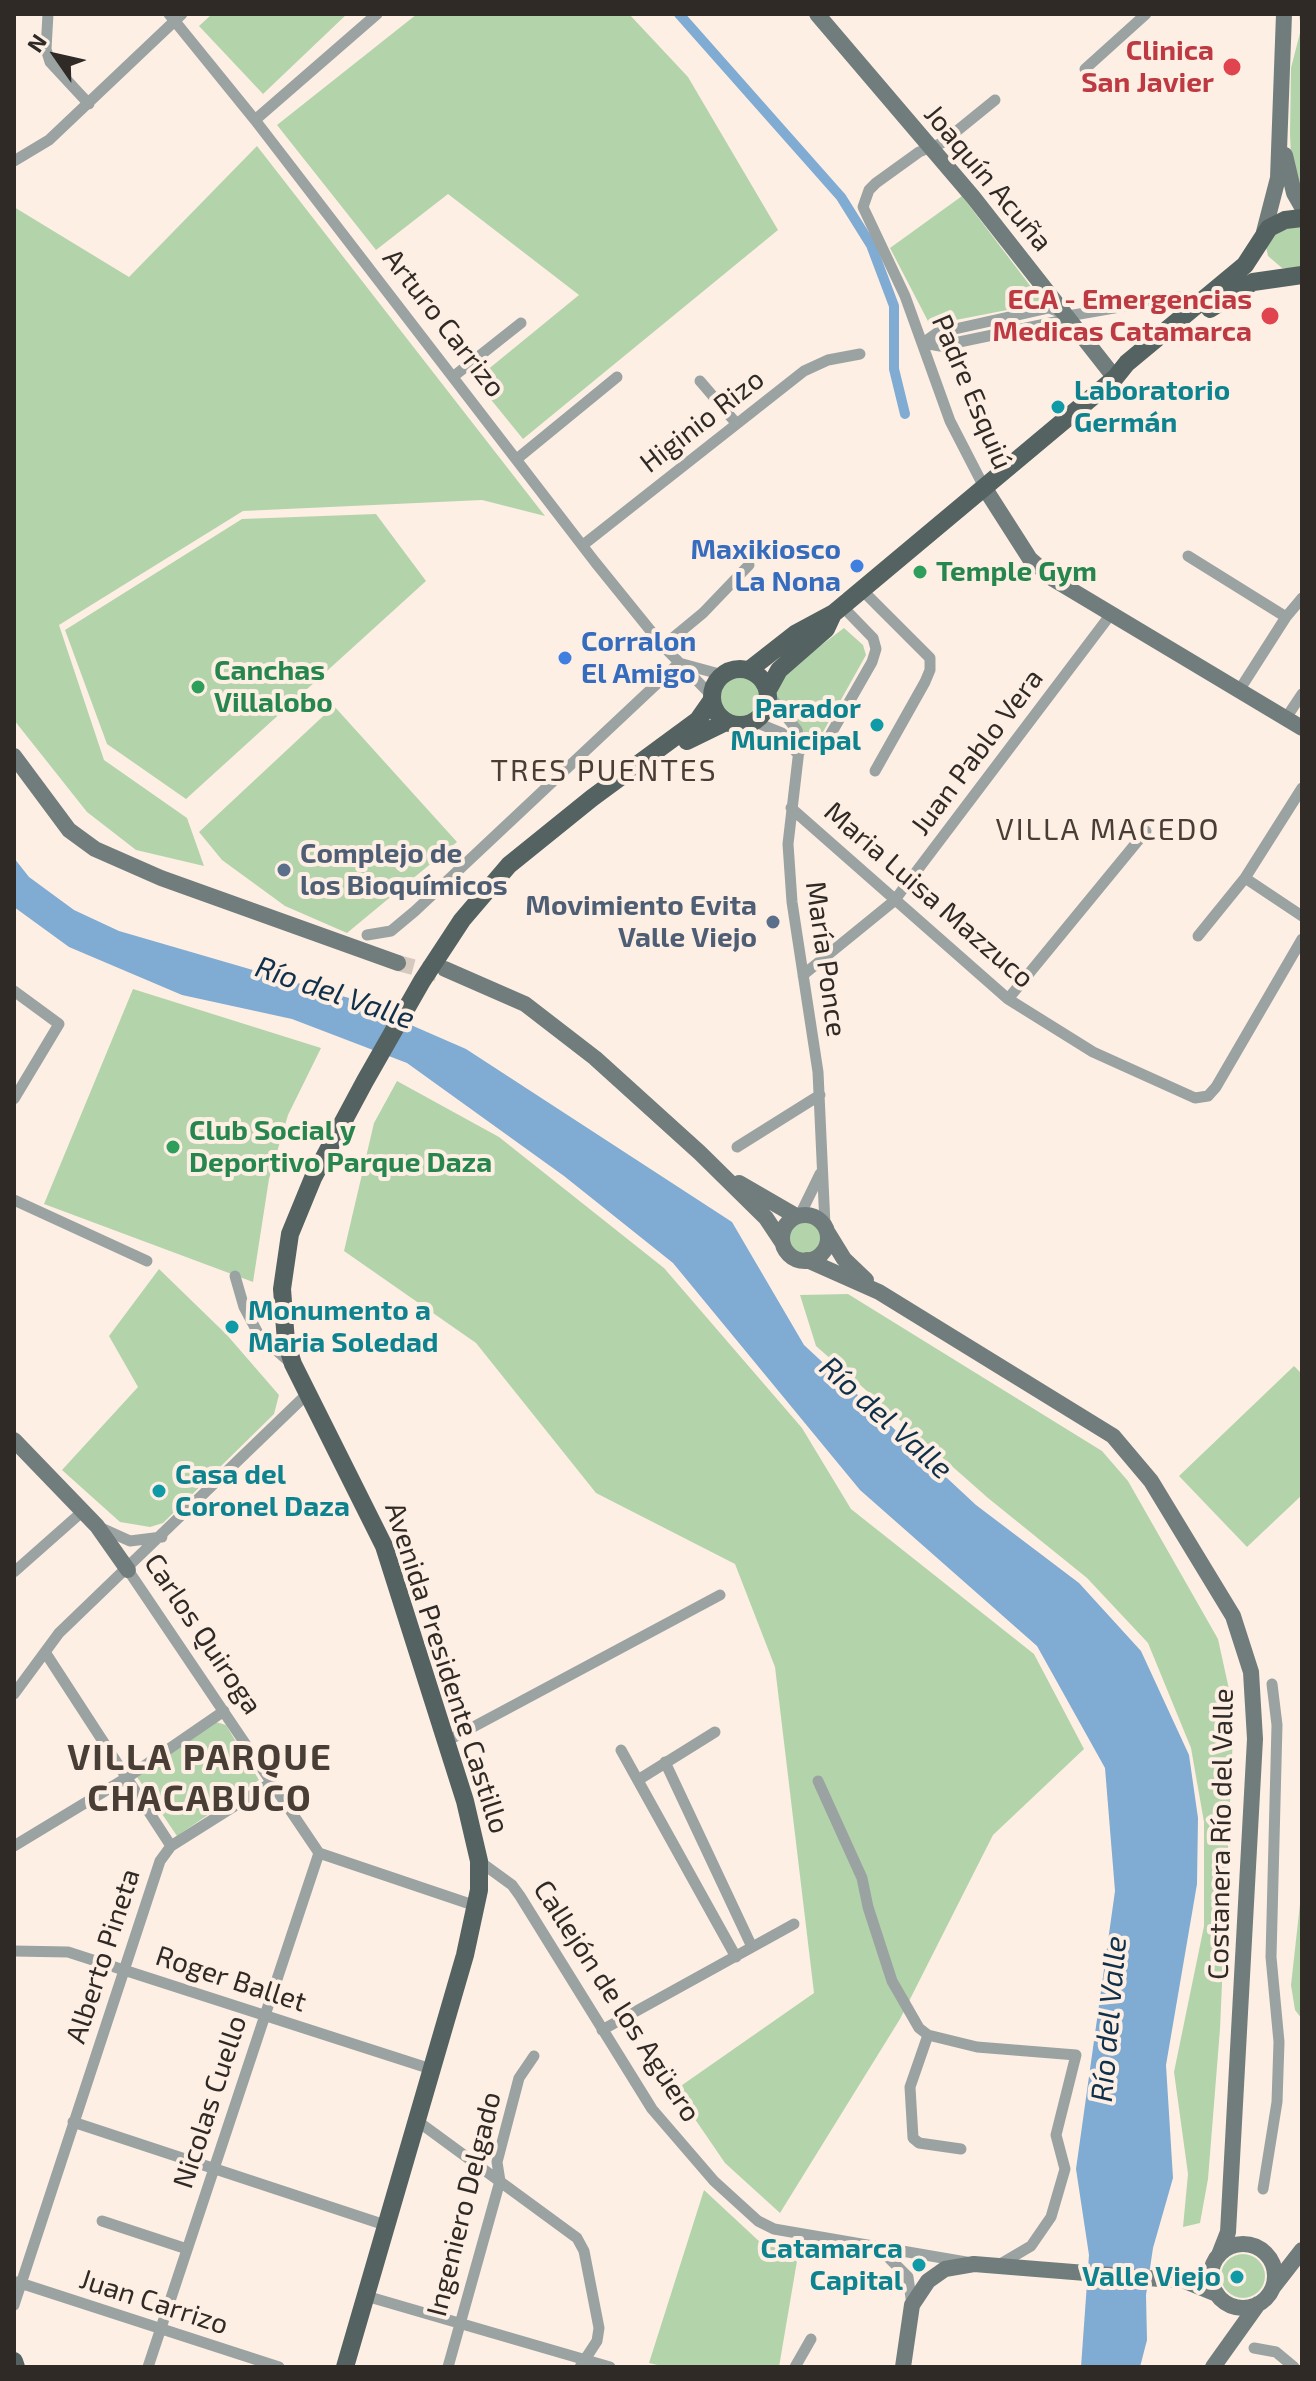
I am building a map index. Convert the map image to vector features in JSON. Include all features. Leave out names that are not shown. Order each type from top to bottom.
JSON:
[{"type":"main road","name":"Joaquín Acuña","points":[[817,14],[1068,316],[1115,378]]},
{"type":"main road","points":[[749,670],[795,634],[838,610],[1245,265],[1261,238],[1275,200],[1284,14]]},
{"type":"main road","points":[[1280,134],[1294,193],[1302,207]]},
{"type":"main road","points":[[1283,277],[1261,263],[1261,238],[1279,222],[1302,218]]},
{"type":"main road","points":[[1115,378],[1133,372],[1232,293],[1253,282],[1302,275]]},
{"type":"main road","name":"Padre Esquiú","points":[[984,487],[1030,559],[1053,579],[1302,728]]},
{"type":"main road","points":[[768,692],[763,679],[749,670],[732,670],[723,675],[712,698],[714,709],[726,722],[736,726],[755,722],[765,711],[768,692],[779,670],[826,629],[838,610]]},
{"type":"main road","name":"Avenida Presidente Castillo","points":[[345,2367],[476,1906],[479,1861],[475,1835],[447,1741],[377,1529],[305,1396],[286,1342],[282,1289],[290,1234],[313,1178],[365,1081],[451,936],[509,865],[698,720],[712,698]]},
{"type":"main road","name":"Avenida Presidente Castillo","points":[[484,896],[666,755],[726,722]]},
{"type":"main road","points":[[14,756],[69,830],[95,849],[161,878],[397,959]]},
{"type":"main road","points":[[446,973],[509,995],[546,1018],[632,1089],[705,1158],[766,1218],[790,1256],[807,1260],[822,1253],[826,1229],[812,1215],[798,1215],[756,1195],[705,1158]]},
{"type":"main road","points":[[782,1242],[784,1226],[798,1215]]},
{"type":"main road","name":"Costanera Río del Valle","points":[[826,1229],[844,1259],[879,1292]]},
{"type":"main road","name":"Costanera Río del Valle","points":[[807,1260],[879,1292],[1113,1436],[1151,1481],[1219,1592],[1240,1635],[1251,1672],[1255,1739],[1228,2232],[1216,2259]]},
{"type":"main road","name":"Carlos Quiroga","points":[[14,1440],[97,1526],[128,1570]]},
{"type":"main road","points":[[1228,2212],[1235,2228],[1259,2248],[1275,2269],[1273,2287]]},
{"type":"main road","points":[[1185,2281],[1234,2245],[1288,2254],[1302,2248]]},
{"type":"main road","points":[[1213,2367],[1302,2248]]},
{"type":"main road","points":[[1216,2259],[1211,2280],[1231,2320],[1226,2347]]},
{"type":"main road","points":[[903,2367],[912,2305],[928,2281],[945,2269],[974,2264],[1185,2281],[1241,2308],[1258,2304]]},
{"type":"main road","points":[[14,2361],[16,2367]]},
{"type":"street","points":[[48,14],[46,49],[50,62],[89,104]]},
{"type":"street","points":[[255,120],[377,14]]},
{"type":"street","points":[[1085,69],[1146,14]]},
{"type":"street","points":[[14,161],[49,140],[89,104],[175,16]]},
{"type":"street","name":"Arturo Carrizo","points":[[175,16],[583,545],[663,646],[712,698]]},
{"type":"street","points":[[929,148],[942,143],[995,100]]},
{"type":"street","name":"Padre Esquiú","points":[[929,148],[876,183],[869,190],[863,207],[923,343],[936,389],[984,487]]},
{"type":"street","points":[[923,343],[937,333],[1049,308],[1068,316],[1177,297],[1203,300]]},
{"type":"street","points":[[454,376],[521,323]]},
{"type":"street","name":"Higinio Rizo","points":[[583,545],[804,371],[828,360],[860,354]]},
{"type":"street","points":[[518,458],[617,377]]},
{"type":"street","points":[[700,381],[736,423]]},
{"type":"street","points":[[1188,556],[1286,617]]},
{"type":"street","points":[[663,646],[703,613],[749,565]]},
{"type":"street","points":[[862,590],[930,658],[930,670],[925,682],[875,771]]},
{"type":"street","points":[[1240,689],[1286,617],[1302,598]]},
{"type":"street","points":[[755,722],[782,733],[796,752],[828,739],[872,662],[876,649],[873,638],[838,610]]},
{"type":"street","name":"Juan Pablo Vera","points":[[803,975],[894,901],[1111,614]]},
{"type":"street","points":[[367,935],[391,931],[415,911],[679,663],[723,675]]},
{"type":"street","name":"María Ponce","points":[[768,692],[797,730],[800,741],[796,752],[789,852],[820,1095],[820,1173],[826,1229]]},
{"type":"street","points":[[1286,718],[1302,694]]},
{"type":"street","points":[[1198,936],[1245,878],[1302,788]]},
{"type":"street","name":"Maria Luisa Mazzuco","points":[[791,808],[1008,999],[1093,1052],[1195,1098],[1208,1096],[1302,939]]},
{"type":"street","points":[[1008,999],[1146,831]]},
{"type":"street","points":[[1245,878],[1302,916]]},
{"type":"street","points":[[14,991],[59,1024],[14,1099]]},
{"type":"street","points":[[737,1147],[820,1095]]},
{"type":"street","name":"María Ponce","points":[[798,1215],[820,1173]]},
{"type":"street","points":[[14,1200],[147,1261]]},
{"type":"street","points":[[235,1276],[244,1307],[259,1335],[293,1364]]},
{"type":"street","points":[[14,1694],[69,1624],[163,1537],[305,1396]]},
{"type":"street","points":[[14,1572],[83,1511]]},
{"type":"street","points":[[97,1526],[130,1541],[163,1537]]},
{"type":"street","name":"Carlos Quiroga","points":[[128,1570],[319,1853]]},
{"type":"street","points":[[447,1741],[720,1595]]},
{"type":"street","name":"Alberto Pineta","points":[[14,2305],[18,2282],[160,1861],[171,1846],[45,1652]]},
{"type":"street","points":[[1263,2189],[1277,2102],[1279,2042],[1271,1957],[1277,1725],[1272,1684]]},
{"type":"street","points":[[14,1846],[128,1777],[224,1711]]},
{"type":"street","points":[[638,1780],[715,1732]]},
{"type":"street","points":[[621,1750],[736,1957]]},
{"type":"street","points":[[665,1762],[752,1947]]},
{"type":"street","points":[[818,1781],[855,1860],[892,1981],[919,2028],[928,2035],[977,2047],[1076,2055],[1056,2135],[1065,2169],[1051,2217],[1041,2236],[1031,2246],[997,2266]]},
{"type":"street","points":[[171,1846],[271,1783]]},
{"type":"street","points":[[319,1853],[476,1906]]},
{"type":"street","name":"Nicolas Cuello","points":[[148,2367],[319,1853]]},
{"type":"street","name":"Callejón de los Agüero","points":[[479,1861],[512,1885],[652,2109],[714,2181],[758,2221],[774,2229],[974,2264]]},
{"type":"street","points":[[602,2030],[794,1924]]},
{"type":"street","name":"Roger Ballet","points":[[14,1951],[68,1952],[431,2069]]},
{"type":"street","points":[[928,2035],[910,2087],[913,2138],[919,2143],[961,2149]]},
{"type":"street","name":"Ingeniero Delgado","points":[[448,2367],[500,2181],[497,2162],[519,2078],[534,2056]]},
{"type":"street","points":[[416,2120],[577,2238],[584,2251],[599,2328],[597,2341],[583,2364]]},
{"type":"street","points":[[73,2122],[385,2225]]},
{"type":"street","points":[[102,2221],[187,2249]]},
{"type":"street","points":[[879,2247],[908,2277],[912,2305]]},
{"type":"street","name":"Juan Carrizo","points":[[18,2282],[279,2367]]},
{"type":"street","points":[[366,2296],[461,2322],[583,2364],[610,2367]]},
{"type":"street","points":[[795,2367],[811,2339]]},
{"type":"street","points":[[1254,2348],[1276,2352],[1294,2367]]},
{"type":"green space","points":[[212,14],[347,14],[263,94],[199,26]]},
{"type":"green space","points":[[417,14],[629,14],[688,77],[778,230],[523,439],[475,380],[579,295],[448,194],[376,250],[277,125]]},
{"type":"green space","points":[[1299,14],[1302,14],[1302,193],[1291,157],[1290,134],[1291,68],[1301,29]]},
{"type":"green space","points":[[257,146],[545,516],[482,500],[243,511],[59,625],[104,760],[187,818],[204,866],[136,850],[87,812],[14,720],[14,207],[129,277]]},
{"type":"green space","points":[[962,196],[1041,300],[1038,304],[930,325],[890,248]]},
{"type":"green space","points":[[1302,224],[1302,269],[1282,268],[1268,256],[1266,247],[1275,232]]},
{"type":"green space","name":"Canchas Villalobo","points":[[376,514],[426,581],[186,799],[107,744],[65,630],[242,519]]},
{"type":"green space","points":[[844,628],[863,645],[866,655],[823,732],[810,739],[779,705],[775,696],[776,679]]},
{"type":"green space","points":[[740,676],[755,682],[761,697],[755,712],[740,718],[725,712],[719,697],[725,682]]},
{"type":"green space","name":"Complejo de los Bioquímicos","points":[[334,706],[457,842],[347,933],[285,906],[222,860],[199,832]]},
{"type":"green space","name":"Club Social y Deportivo Parque Daza","points":[[133,989],[321,1048],[288,1115],[269,1179],[253,1282],[44,1204]]},
{"type":"green space","points":[[397,1081],[499,1137],[664,1268],[802,1428],[851,1509],[1034,1654],[1084,1749],[993,1835],[900,2019],[780,2213],[725,2163],[675,2090],[814,1993],[775,1667],[735,1564],[596,1493],[476,1343],[344,1251],[374,1123]]},
{"type":"green space","points":[[805,1218],[818,1224],[824,1237],[818,1250],[805,1256],[792,1250],[786,1237],[792,1224]]},
{"type":"green space","points":[[159,1269],[227,1335],[279,1395],[274,1414],[163,1523],[150,1527],[120,1522],[62,1470],[138,1387],[109,1336]]},
{"type":"green space","points":[[848,1294],[1102,1451],[1128,1481],[1218,1639],[1234,1712],[1220,2029],[1208,2179],[1200,2223],[1183,2227],[1188,2174],[1174,2072],[1204,1926],[1204,1822],[1191,1748],[1148,1643],[1087,1578],[988,1498],[816,1346],[800,1295]]},
{"type":"green space","points":[[1294,1366],[1302,1374],[1302,1495],[1247,1547],[1179,1476]]},
{"type":"green space","points":[[216,1722],[226,1725],[259,1780],[177,1836],[137,1777]]},
{"type":"green space","points":[[1302,1886],[1302,2019],[1295,2010],[1291,1985]]},
{"type":"green space","points":[[704,2190],[761,2243],[798,2255],[779,2367],[666,2367],[649,2363]]},
{"type":"green space","points":[[1243,2254],[1259,2260],[1265,2276],[1259,2292],[1243,2298],[1227,2292],[1221,2276],[1227,2260]]},
{"type":"water","name":"Río del Valle","points":[[14,858],[29,877],[74,910],[119,931],[349,998],[466,1049],[732,1222],[804,1345],[976,1505],[1079,1583],[1141,1651],[1189,1755],[1198,1818],[1197,1884],[1166,2065],[1173,2178],[1153,2248],[1146,2295],[1147,2340],[1140,2367],[1081,2367],[1089,2255],[1076,2169],[1115,1891],[1105,1768],[1037,1646],[860,1490],[673,1263],[564,1176],[407,1063],[292,1019],[182,995],[69,947],[14,907]]},
{"type":"waterway","points":[[679,14],[841,197],[871,245],[894,306],[894,369],[905,414]]},
{"type":"tunnel","points":[[398,963],[439,974]]},
{"type":"place","name":"Clinica San Javier","points":[[1232,67]]},
{"type":"place","name":"ECA - Emergencias Medicas Catamarca","points":[[1270,316]]},
{"type":"place","name":"Laboratorio Germán","points":[[1058,407]]},
{"type":"place","name":"Maxikiosco La Nona","points":[[857,566]]},
{"type":"place","name":"Temple Gym","points":[[920,572]]},
{"type":"place","name":"Corralon El Amigo","points":[[565,658]]},
{"type":"place","name":"Canchas Villalobo","points":[[198,687]]},
{"type":"place","name":"Parador Municipal","points":[[877,725]]},
{"type":"place","name":"Complejo de los Bioquímicos","points":[[284,870]]},
{"type":"place","name":"Movimiento Evita Valle Viejo","points":[[773,922]]},
{"type":"place","name":"Club Social y Deportivo Parque Daza","points":[[173,1147]]},
{"type":"place","name":"Monumento a Maria Soledad","points":[[232,1327]]},
{"type":"place","name":"Casa del Coronel Daza","points":[[159,1491]]},
{"type":"place","name":"Catamarca Capital","points":[[919,2265]]},
{"type":"place","name":"Valle Viejo","points":[[1237,2277]]},
{"type":"district","name":"TRES PUENTES","points":[[604,771]]},
{"type":"district","name":"VILLA MACEDO","points":[[1108,830]]},
{"type":"district","name":"VILLA PARQUE CHACABUCO","points":[[200,1778]]}]
